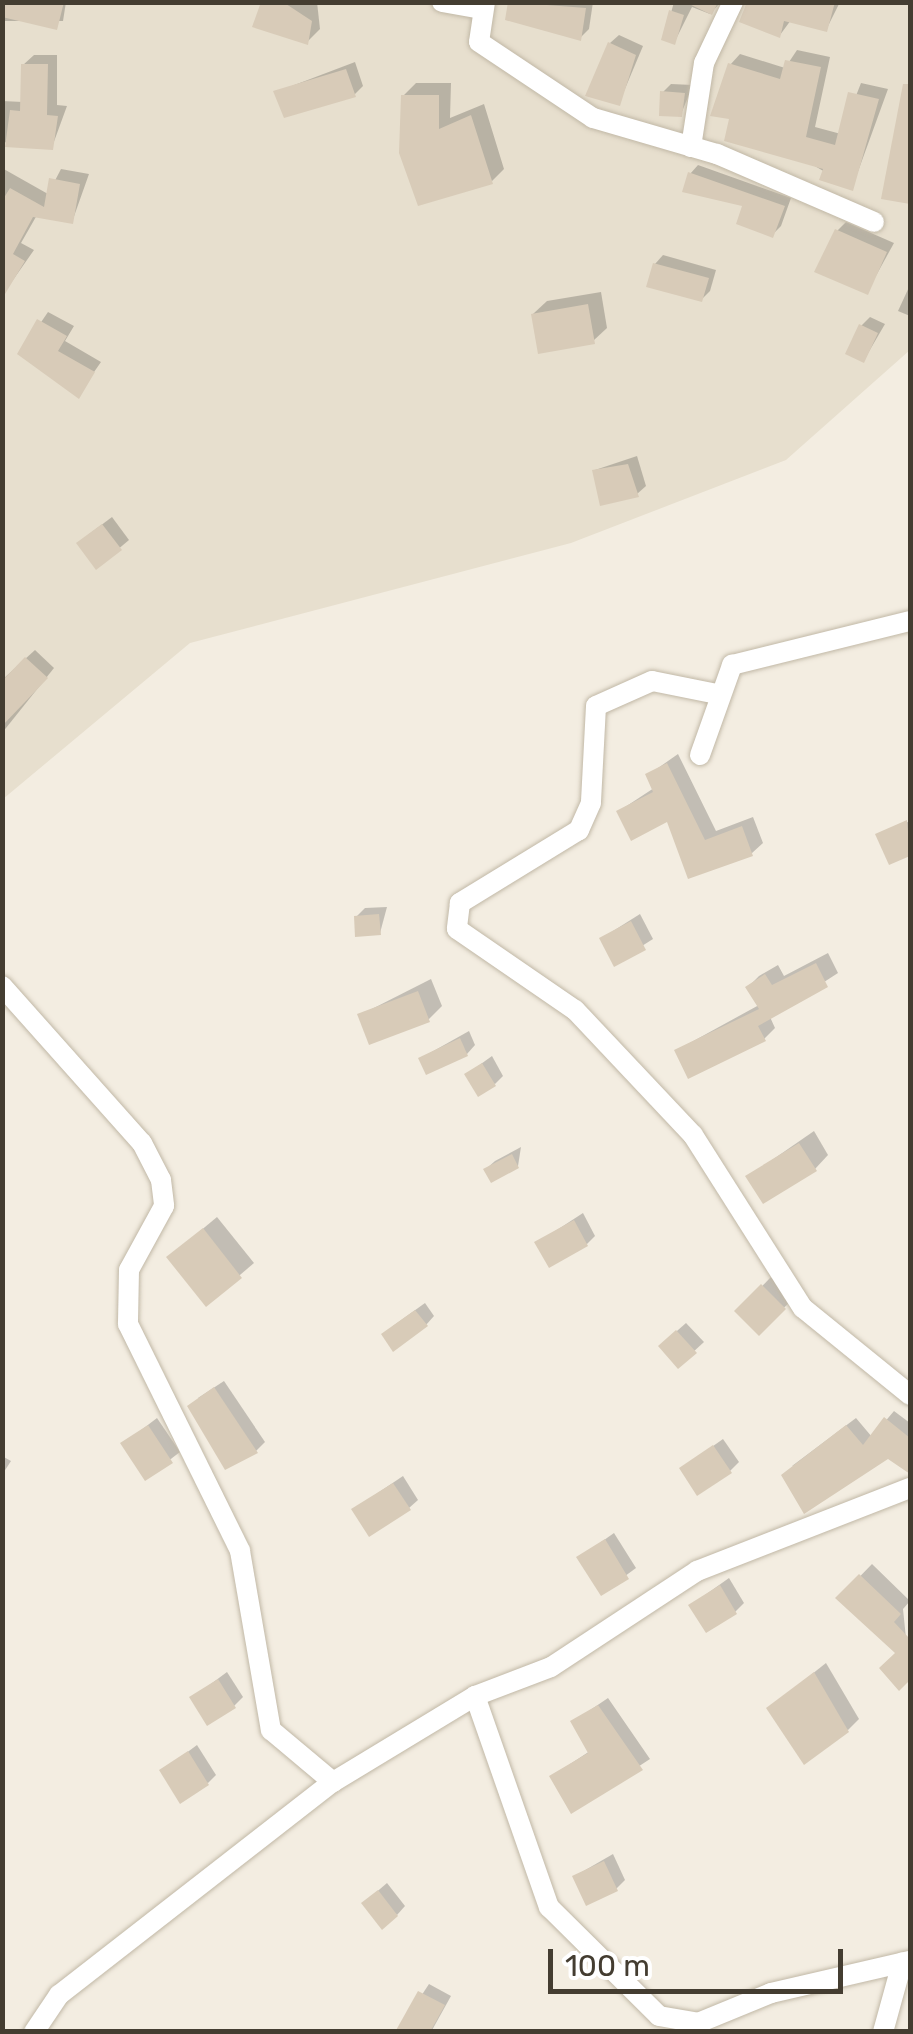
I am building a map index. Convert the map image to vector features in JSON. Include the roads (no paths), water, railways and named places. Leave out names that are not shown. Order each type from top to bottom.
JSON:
[{"type":"street","points":[[442,2],[483,6],[479,42],[592,118],[691,147],[874,222]]},
{"type":"street","points":[[691,147],[704,63],[732,2]]},
{"type":"street","points":[[700,755],[717,694],[732,665],[910,621]]},
{"type":"street","points":[[717,694],[652,681],[596,706],[590,802],[578,830],[460,904],[458,929],[575,1010],[693,1135],[803,1308],[910,1395]]},
{"type":"street","points":[[2,986],[142,1142],[161,1180],[164,1206],[129,1270],[128,1324],[240,1551],[271,1730],[333,1782]]},
{"type":"street","points":[[34,2032],[58,1995],[333,1782],[475,1696],[551,1667],[697,1571],[910,1488]]},
{"type":"street","points":[[475,1696],[548,1907],[659,2016],[698,2023],[771,1993],[906,1962]]},
{"type":"street","points":[[883,2032],[906,1962]]}]
